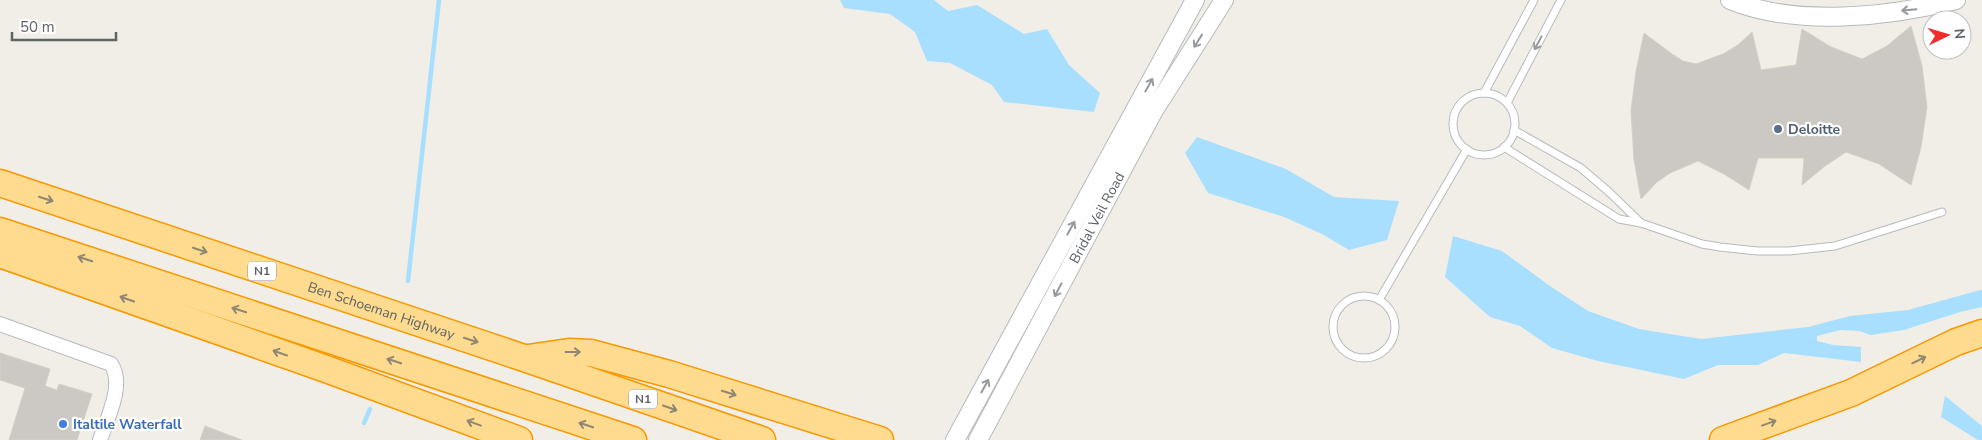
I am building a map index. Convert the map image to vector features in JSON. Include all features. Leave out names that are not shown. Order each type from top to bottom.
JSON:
[{"type":"highway","name":"Ben Schoeman Highway","points":[[0,184],[524,358],[762,440]]},
{"type":"highway","points":[[0,231],[632,440]]},
{"type":"highway","points":[[0,254],[326,369],[519,440]]},
{"type":"highway","points":[[1723,440],[1852,393],[1956,342],[1982,333]]},
{"type":"highway","points":[[524,358],[569,352],[591,353],[669,374],[880,440]]},
{"type":"street","name":"Bridal Veil Road","points":[[959,434],[1195,0]]},
{"type":"street","name":"Bridal Veil Road","points":[[979,439],[1153,112],[1224,0]]},
{"type":"street","points":[[1730,0],[1777,14],[1814,16],[1919,9],[1956,0]]},
{"type":"street","points":[[0,324],[111,364],[116,371],[116,389],[100,440]]},
{"type":"lane","points":[[1484,93],[1534,0]]},
{"type":"lane","points":[[1506,103],[1561,0]]},
{"type":"lane","points":[[1484,93],[1499,97],[1506,103],[1512,111],[1514,130],[1504,147],[1486,154],[1477,154],[1467,150],[1459,142],[1454,133],[1453,122],[1455,112],[1460,103],[1469,96],[1484,93]]},
{"type":"lane","points":[[1514,130],[1581,168],[1609,192],[1641,224]]},
{"type":"lane","points":[[1504,147],[1609,214],[1628,222],[1641,224],[1702,244],[1757,251],[1789,251],[1835,246],[1942,212]]},
{"type":"lane","points":[[1379,300],[1467,150]]},
{"type":"lane","points":[[1359,296],[1370,296],[1379,300],[1387,306],[1395,324],[1390,342],[1384,350],[1367,358],[1347,353],[1340,346],[1335,336],[1333,326],[1338,311],[1349,300],[1359,296]]},
{"type":"water","points":[[840,0],[934,0],[948,11],[977,5],[1024,34],[1047,29],[1069,65],[1100,93],[1094,112],[1004,102],[992,85],[950,63],[927,61],[915,32],[890,14],[844,8]]},
{"type":"water","points":[[1197,137],[1286,169],[1334,197],[1399,201],[1387,240],[1349,250],[1322,234],[1284,217],[1208,193],[1185,153]]},
{"type":"water","points":[[1453,236],[1502,251],[1588,311],[1639,329],[1701,339],[1808,327],[1850,316],[1908,310],[1980,290],[1982,290],[1982,307],[1904,330],[1871,335],[1859,331],[1840,330],[1817,336],[1817,341],[1833,345],[1861,347],[1861,362],[1784,353],[1758,365],[1718,365],[1684,379],[1598,361],[1552,348],[1520,326],[1490,317],[1445,277]]},
{"type":"water","points":[[1945,396],[1982,426],[1982,440],[1978,440],[1941,417]]},
{"type":"building","name":"Deloitte","points":[[1911,26],[1922,66],[1927,107],[1921,147],[1911,185],[1879,164],[1846,152],[1802,185],[1804,158],[1758,158],[1749,190],[1724,174],[1698,161],[1670,173],[1657,182],[1641,199],[1634,160],[1631,111],[1636,71],[1644,33],[1683,61],[1696,64],[1723,54],[1738,45],[1752,32],[1761,70],[1796,65],[1802,29],[1831,47],[1862,59],[1887,46]]},
{"type":"building","points":[[0,353],[50,369],[45,386],[57,390],[59,384],[92,394],[77,440],[9,440],[25,388],[0,380]]},
{"type":"building","points":[[205,426],[242,440],[200,440]]},
{"type":"waterway","points":[[408,281],[439,0]]},
{"type":"waterway","points":[[364,423],[370,409]]},
{"type":"place","name":"Deloitte","points":[[1778,129]]},
{"type":"place","name":"Italtile Waterfall","points":[[63,424]]}]
